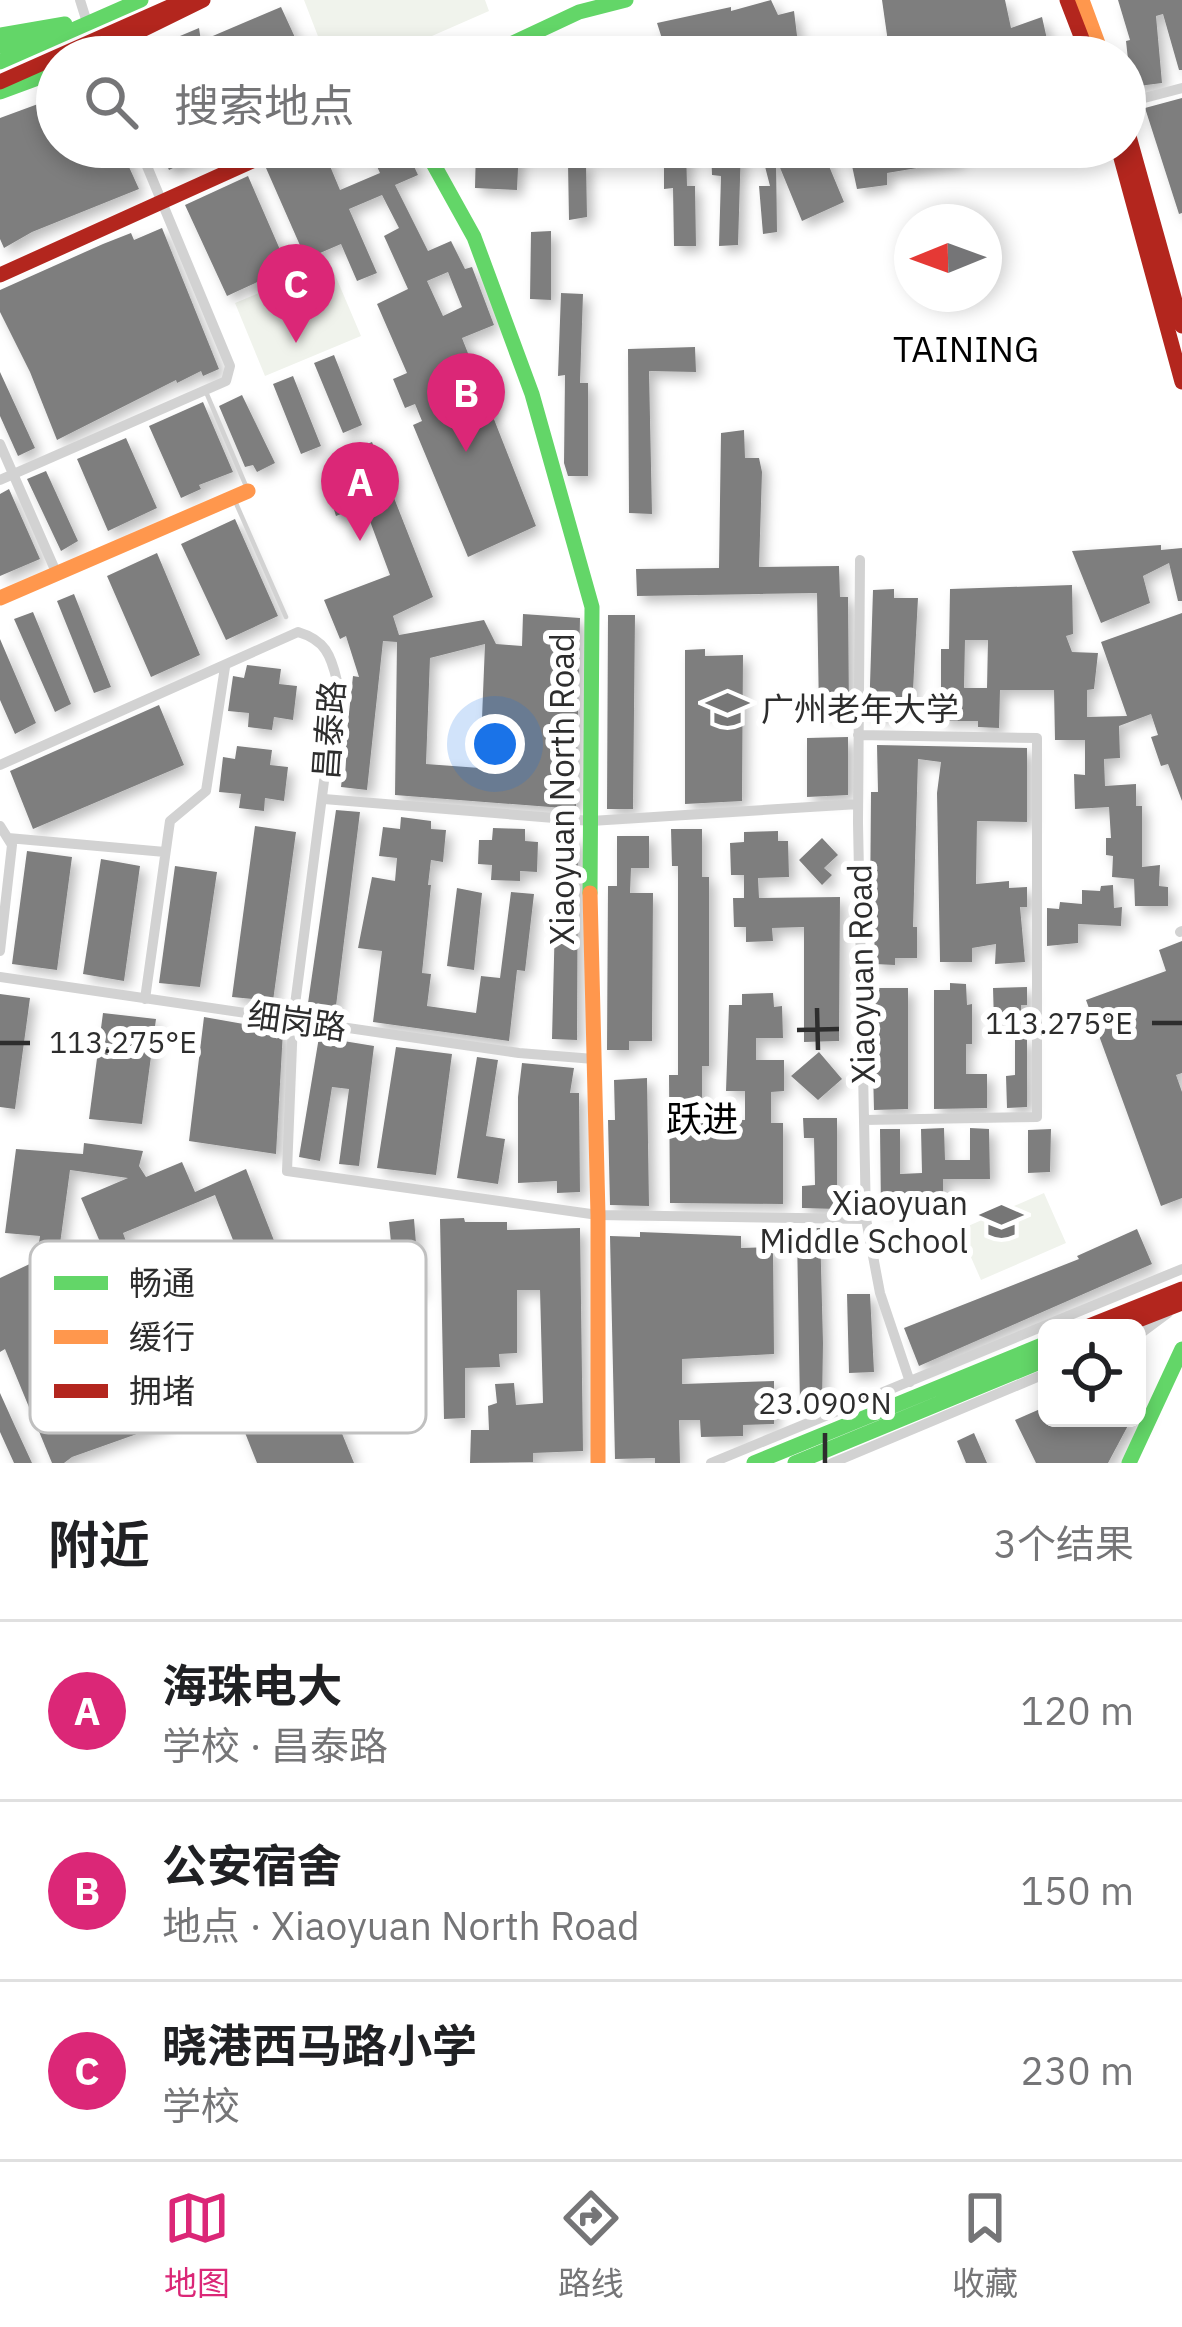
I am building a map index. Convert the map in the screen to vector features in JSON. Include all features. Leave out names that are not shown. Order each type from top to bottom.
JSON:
[{"type":"main road","points":[[43,36],[82,8],[123,0]]},
{"type":"main road","points":[[56,36],[141,0]]},
{"type":"main road","points":[[104,36],[185,0]]},
{"type":"main road","points":[[132,36],[203,0]]},
{"type":"main road","points":[[531,36],[605,4],[626,0]]},
{"type":"main road","points":[[1067,0],[1081,36]]},
{"type":"main road","points":[[1086,6],[1096,36]]},
{"type":"main road","points":[[0,34],[65,24]]},
{"type":"main road","points":[[0,46],[65,24]]},
{"type":"main road","points":[[0,60],[36,40]]},
{"type":"main road","points":[[0,60],[36,45]]},
{"type":"main road","points":[[0,82],[36,66]]},
{"type":"main road","points":[[0,97],[36,80]]},
{"type":"main road","points":[[0,275],[237,168]]},
{"type":"main road","name":"Xiaoyuan North Road","points":[[436,168],[474,237],[532,394],[592,607],[598,1463]]},
{"type":"main road","points":[[1124,168],[1182,382]]},
{"type":"main road","points":[[1138,168],[1182,326]]},
{"type":"main road","points":[[0,598],[241,494]]},
{"type":"main road","points":[[1177,1271],[1181,1296]]},
{"type":"main road","points":[[1111,1319],[1181,1296]]},
{"type":"main road","points":[[1136,1319],[1181,1296]]},
{"type":"main road","points":[[754,1463],[837,1437],[1008,1367],[1038,1349]]},
{"type":"main road","points":[[1129,1463],[1182,1349]]},
{"type":"main road","points":[[1008,1367],[1038,1361]]},
{"type":"main road","points":[[795,1463],[837,1437]]},
{"type":"street","points":[[1146,97],[1182,88]]},
{"type":"street","points":[[0,480],[226,381],[230,366],[149,168]]},
{"type":"street","points":[[0,444],[56,572]]},
{"type":"street","name":"Xiaoyuan Road","points":[[860,560],[858,804],[866,1219],[880,1293],[910,1382]]},
{"type":"street","name":"昌泰路","points":[[0,765],[298,632],[316,637],[332,655],[337,681],[293,1020],[287,1171],[598,1215]]},
{"type":"street","points":[[145,999],[170,821],[206,790],[225,667]]},
{"type":"street","points":[[858,735],[1037,738],[1037,1118],[864,1120]]},
{"type":"street","points":[[324,799],[591,821],[858,804]]},
{"type":"street","points":[[0,826],[12,845],[0,951]]},
{"type":"street","points":[[8,838],[165,852]]},
{"type":"street","name":"细岗路","points":[[0,976],[518,1053],[594,1059]]},
{"type":"street","points":[[598,1215],[866,1219]]},
{"type":"street","points":[[711,1463],[837,1437],[1008,1367],[1177,1271]]},
{"type":"street","points":[[1146,1328],[1181,1296]]},
{"type":"street","points":[[832,1463],[837,1437],[910,1382],[1008,1367],[1038,1372]]},
{"type":"lane","points":[[206,392],[286,616]]},
{"type":"shaded area","points":[[304,0],[485,0],[489,11],[432,36],[318,36]]},
{"type":"shaded area","points":[[330,263],[361,336],[265,376],[235,303]]},
{"type":"shaded area","points":[[1044,1193],[1066,1243],[981,1280],[959,1230]]},
{"type":"building","points":[[771,0],[778,15],[794,11],[797,36],[661,36],[657,23],[731,7],[731,11]]},
{"type":"building","points":[[882,0],[1005,0],[1011,28],[1042,17],[1046,36],[887,36]]},
{"type":"building","points":[[1118,0],[1182,0],[1182,70],[1163,14],[1156,16],[1162,83],[1146,85],[1146,36],[1129,36]]},
{"type":"building","points":[[281,7],[294,36],[213,36]]},
{"type":"building","points":[[1182,98],[1179,214],[1146,111]]},
{"type":"building","points":[[36,105],[36,168],[130,168],[139,189],[4,248],[0,239],[0,118]]},
{"type":"building","points":[[266,168],[331,168],[340,190],[380,173],[378,168],[415,168],[418,175],[395,185],[428,251],[451,241],[465,269],[472,267],[494,325],[462,338],[536,526],[468,557],[413,425],[422,421],[415,404],[405,408],[393,379],[407,373],[377,304],[408,289],[384,236],[399,228],[382,195],[349,209],[377,273],[357,281],[341,244],[306,259]],"holes":[[[448,272],[462,307],[443,316],[427,281]]]},
{"type":"building","points":[[475,168],[518,168],[517,190],[475,188]]},
{"type":"building","points":[[568,168],[586,168],[587,217],[569,220]]},
{"type":"building","points":[[664,168],[687,168],[687,186],[695,186],[696,246],[674,246],[673,188],[664,189]]},
{"type":"building","points":[[712,168],[740,168],[738,245],[719,246],[721,176],[712,175]]},
{"type":"building","points":[[765,168],[776,168],[777,232],[763,234],[759,186],[770,186]]},
{"type":"building","points":[[780,168],[830,168],[844,202],[802,221]]},
{"type":"building","points":[[852,168],[917,168],[887,173],[887,185],[857,189]]},
{"type":"building","points":[[248,176],[288,268],[227,296],[185,205]]},
{"type":"building","points":[[162,228],[219,369],[176,380],[57,440],[0,312],[0,290],[131,233],[134,240]]},
{"type":"building","points":[[551,231],[551,300],[530,299],[531,232]]},
{"type":"building","points":[[561,293],[583,294],[580,383],[588,383],[588,476],[568,476],[564,463],[565,375],[558,376]]},
{"type":"building","points":[[695,347],[696,372],[649,371],[652,514],[629,513],[628,349]]},
{"type":"building","points":[[334,355],[362,425],[343,433],[314,363]]},
{"type":"building","points":[[0,372],[35,448],[18,456],[0,416]]},
{"type":"building","points":[[293,376],[321,446],[301,454],[273,384]]},
{"type":"building","points":[[242,395],[275,463],[257,472],[253,465],[245,467],[219,406]]},
{"type":"building","points":[[203,402],[233,472],[181,498],[149,426]]},
{"type":"building","points":[[744,430],[745,458],[759,458],[762,472],[759,567],[839,566],[840,597],[848,597],[849,712],[819,712],[817,593],[637,596],[636,569],[719,568],[721,433]]},
{"type":"building","points":[[126,438],[157,508],[108,531],[77,459]]},
{"type":"building","points":[[372,442],[433,597],[393,616],[399,635],[484,620],[496,644],[522,646],[523,614],[580,618],[576,809],[395,795],[397,642],[383,641],[367,790],[341,787],[353,676],[359,677],[346,636],[340,639],[324,600],[390,575],[364,505],[336,516],[323,475],[349,466],[344,454]],"holes":[[[485,644],[480,768],[426,764],[430,658]]]},
{"type":"building","points":[[46,471],[78,541],[61,551],[27,479]]},
{"type":"building","points":[[9,489],[40,559],[0,576],[0,494]]},
{"type":"building","points":[[235,519],[278,616],[226,640],[181,544]]},
{"type":"building","points":[[1161,545],[1161,550],[1182,548],[1182,601],[1178,601],[1169,563],[1143,576],[1150,603],[1101,623],[1072,551]]},
{"type":"building","points":[[157,553],[200,655],[151,677],[107,576]]},
{"type":"building","points":[[1072,585],[1073,634],[1066,636],[1072,652],[1098,653],[1094,689],[1087,690],[1087,717],[1127,716],[1101,642],[1182,613],[1182,801],[1168,764],[1161,766],[1151,737],[1158,735],[1151,714],[1119,726],[1120,758],[1104,759],[1105,786],[1136,784],[1136,806],[1142,806],[1142,867],[1160,865],[1159,886],[1168,887],[1168,906],[1135,906],[1134,879],[1112,877],[1113,856],[1106,855],[1106,838],[1111,838],[1109,807],[1075,809],[1074,774],[1085,775],[1085,740],[1055,740],[1054,690],[1000,690],[999,728],[978,727],[978,721],[941,721],[941,649],[949,649],[950,589]],"holes":[[[965,640],[988,640],[987,688],[964,688]]]},
{"type":"building","points":[[894,589],[894,598],[918,598],[912,708],[892,710],[892,717],[869,716],[873,590]]},
{"type":"building","points":[[74,594],[111,687],[94,693],[57,601]]},
{"type":"building","points":[[33,612],[71,704],[55,712],[14,619]]},
{"type":"building","points":[[608,615],[635,615],[633,809],[607,809]]},
{"type":"building","points":[[0,639],[36,723],[15,734],[0,700]]},
{"type":"building","points":[[705,649],[705,656],[743,655],[742,801],[685,804],[685,650]]},
{"type":"building","points":[[247,665],[281,669],[279,684],[297,686],[293,720],[274,717],[272,730],[248,727],[249,713],[228,711],[233,676],[244,678]]},
{"type":"building","points":[[159,705],[184,765],[33,829],[10,771]]},
{"type":"building","points":[[848,737],[848,795],[807,797],[807,738]]},
{"type":"building","points":[[877,745],[1027,748],[1027,822],[977,821],[976,884],[1009,881],[1009,888],[1027,887],[1027,907],[1020,907],[1025,962],[995,964],[996,944],[972,948],[972,962],[940,962],[937,793],[941,762],[918,759],[913,927],[917,927],[917,958],[895,958],[895,965],[874,964],[871,792],[878,792]]},
{"type":"building","points":[[237,746],[272,750],[270,765],[288,767],[284,801],[265,798],[264,811],[239,808],[241,794],[219,792],[223,757],[235,759]]},
{"type":"building","points":[[336,810],[360,812],[335,1014],[307,1010]]},
{"type":"building","points":[[401,817],[431,821],[431,829],[446,830],[443,862],[431,860],[428,885],[422,973],[431,974],[427,1006],[476,1013],[481,976],[500,978],[511,892],[534,894],[525,971],[517,970],[509,1041],[373,1022],[382,951],[358,948],[372,877],[395,881],[397,858],[379,856],[383,827],[400,829]]},
{"type":"building","points":[[255,826],[296,832],[273,1001],[232,997]]},
{"type":"building","points":[[493,828],[525,829],[525,841],[538,842],[537,872],[520,871],[520,881],[491,880],[492,865],[478,864],[479,840],[492,840]]},
{"type":"building","points":[[671,829],[702,829],[702,877],[709,877],[709,1066],[702,1066],[702,1119],[745,1120],[745,1091],[726,1091],[729,1005],[742,1005],[742,994],[773,993],[774,1007],[782,1006],[783,1038],[756,1038],[756,1060],[784,1060],[784,1091],[771,1092],[771,1123],[783,1123],[783,1204],[670,1203],[669,1075],[678,1075],[678,866],[672,866]]},
{"type":"building","points":[[778,831],[778,841],[788,841],[789,877],[758,878],[759,898],[840,897],[839,1041],[804,1042],[804,927],[772,928],[773,941],[746,942],[746,927],[734,927],[733,898],[744,898],[744,875],[731,875],[730,843],[744,842],[744,832]]},
{"type":"building","points":[[617,836],[649,836],[649,868],[631,868],[630,893],[653,893],[652,1041],[629,1041],[629,1050],[607,1050],[608,886],[617,886]]},
{"type":"building","points":[[578,838],[577,1040],[552,1039],[557,839]]},
{"type":"building","points":[[822,838],[838,855],[824,868],[832,875],[822,885],[799,860]]},
{"type":"building","points":[[27,851],[72,857],[57,970],[12,964]]},
{"type":"building","points":[[101,859],[140,866],[124,981],[83,974]]},
{"type":"building","points":[[175,866],[217,872],[200,987],[159,983]]},
{"type":"building","points":[[1113,885],[1114,908],[1122,907],[1121,926],[1078,924],[1078,943],[1047,946],[1047,908],[1059,909],[1060,902],[1082,904],[1082,890],[1100,891],[1101,886]]},
{"type":"building","points":[[457,888],[482,893],[474,970],[447,966]]},
{"type":"building","points":[[1182,941],[1182,1073],[1176,1075],[1182,1092],[1182,1198],[1161,1206],[1086,1000],[1166,971],[1159,950]]},
{"type":"building","points":[[950,983],[966,984],[967,1005],[972,1004],[966,1074],[987,1074],[987,1108],[934,1109],[934,990],[950,990]]},
{"type":"building","points":[[1027,987],[1021,1021],[994,1022],[993,988]]},
{"type":"building","points":[[871,988],[908,988],[908,1109],[874,1110]]},
{"type":"building","points":[[0,994],[30,998],[15,1109],[0,1107]]},
{"type":"building","points":[[103,1013],[156,1019],[142,1124],[89,1119]]},
{"type":"building","points":[[204,1017],[283,1031],[276,1154],[189,1141]]},
{"type":"building","points":[[319,1037],[374,1046],[359,1166],[339,1164],[349,1089],[332,1087],[320,1161],[299,1157]]},
{"type":"building","points":[[1015,1038],[1027,1038],[1027,1107],[1007,1108],[1006,1076],[1015,1075]]},
{"type":"building","points":[[396,1047],[452,1054],[436,1175],[377,1168]]},
{"type":"building","points":[[819,1052],[842,1079],[818,1100],[791,1076]]},
{"type":"building","points":[[477,1057],[498,1060],[486,1136],[505,1139],[498,1184],[457,1178]]},
{"type":"building","points":[[522,1063],[574,1068],[570,1093],[579,1093],[580,1192],[557,1193],[557,1181],[518,1183]]},
{"type":"building","points":[[647,1078],[649,1206],[610,1205],[608,1120],[615,1120],[614,1080]]},
{"type":"building","points":[[803,1118],[837,1118],[837,1209],[802,1208],[802,1186],[815,1185],[814,1138],[804,1138]]},
{"type":"building","points":[[944,1128],[945,1160],[970,1160],[970,1128],[989,1129],[990,1179],[943,1179],[943,1197],[900,1198],[900,1209],[881,1210],[880,1129],[900,1129],[900,1174],[922,1173],[921,1129]]},
{"type":"building","points":[[1051,1129],[1050,1172],[1028,1173],[1028,1130]]},
{"type":"building","points":[[84,1143],[143,1151],[139,1166],[146,1177],[182,1162],[195,1192],[246,1169],[274,1241],[233,1241],[215,1195],[123,1233],[126,1241],[100,1241],[81,1198],[128,1178],[70,1170],[60,1241],[5,1233],[16,1149],[83,1154]]},
{"type":"building","points":[[464,1218],[465,1222],[507,1222],[507,1230],[580,1228],[583,1451],[533,1453],[533,1462],[470,1463],[471,1430],[489,1430],[488,1406],[497,1403],[495,1384],[514,1383],[516,1405],[543,1403],[540,1290],[517,1290],[517,1353],[499,1354],[500,1367],[465,1368],[465,1418],[444,1419],[440,1219]]},
{"type":"building","points":[[414,1219],[416,1241],[391,1241],[389,1222]]},
{"type":"building","points":[[803,1228],[820,1228],[822,1405],[800,1406],[797,1235],[803,1235]]},
{"type":"building","points":[[1137,1229],[1152,1264],[919,1366],[904,1328],[1079,1259],[1077,1256]]},
{"type":"building","points":[[640,1232],[741,1236],[741,1248],[773,1247],[774,1354],[682,1359],[682,1384],[774,1381],[774,1424],[743,1425],[743,1436],[701,1437],[700,1420],[679,1420],[680,1463],[615,1459],[610,1236],[640,1237]]},
{"type":"building","points":[[30,1264],[30,1410],[5,1349],[0,1352],[0,1278]]},
{"type":"building","points":[[847,1294],[870,1294],[874,1372],[849,1373]]},
{"type":"building","points":[[0,1393],[32,1463],[14,1463],[0,1432]]},
{"type":"building","points":[[1038,1410],[1038,1427],[1127,1427],[1108,1463],[1036,1463],[1015,1420]]},
{"type":"building","points":[[40,1433],[140,1433],[64,1463],[52,1463]]},
{"type":"building","points":[[245,1433],[342,1433],[354,1463],[257,1463]]},
{"type":"building","points":[[974,1433],[987,1463],[966,1463],[957,1441]]},
{"type":"traffic: fast","points":[[59,36],[141,0]]},
{"type":"traffic: fast","points":[[528,36],[579,12],[626,0]]},
{"type":"traffic: fast","points":[[0,35],[65,24]]},
{"type":"traffic: fast","points":[[0,46],[49,29]]},
{"type":"traffic: fast","points":[[0,62],[36,46]]},
{"type":"traffic: fast","points":[[0,92],[36,79]]},
{"type":"traffic: fast","points":[[436,168],[474,237],[532,394],[592,607],[590,893]]},
{"type":"traffic: fast","points":[[754,1463],[1038,1347]]},
{"type":"traffic: fast","points":[[1129,1463],[1182,1349]]},
{"type":"traffic: fast","points":[[795,1463],[1038,1363]]},
{"type":"traffic: slow","points":[[1082,0],[1095,36]]},
{"type":"traffic: slow","points":[[0,598],[248,491]]},
{"type":"traffic: slow","points":[[590,893],[598,1463]]},
{"type":"traffic: jam","points":[[104,36],[185,0]]},
{"type":"traffic: jam","points":[[130,36],[203,0]]},
{"type":"traffic: jam","points":[[1067,0],[1081,36]]},
{"type":"traffic: jam","points":[[0,82],[36,66]]},
{"type":"traffic: jam","points":[[0,275],[237,168]]},
{"type":"traffic: jam","points":[[1124,168],[1182,382]]},
{"type":"traffic: jam","points":[[1138,168],[1182,326]]},
{"type":"traffic: jam","points":[[1107,1319],[1182,1289]]},
{"type":"traffic: jam","points":[[1141,1319],[1182,1303]]},
{"type":"place","name":"晓港西马路小学","points":[[296,343]]},
{"type":"place","name":"公安宿舍","points":[[466,452]]},
{"type":"place","name":"海珠电大","points":[[360,541]]},
{"type":"place","name":"广州老年大学","points":[[727,709]]},
{"type":"place","name":"Xiaoyuan Middle School","points":[[1002,1222]]},
{"type":"district","name":"TAINING","points":[[966,349]]},
{"type":"district","name":"跃进","points":[[702,1119]]}]
